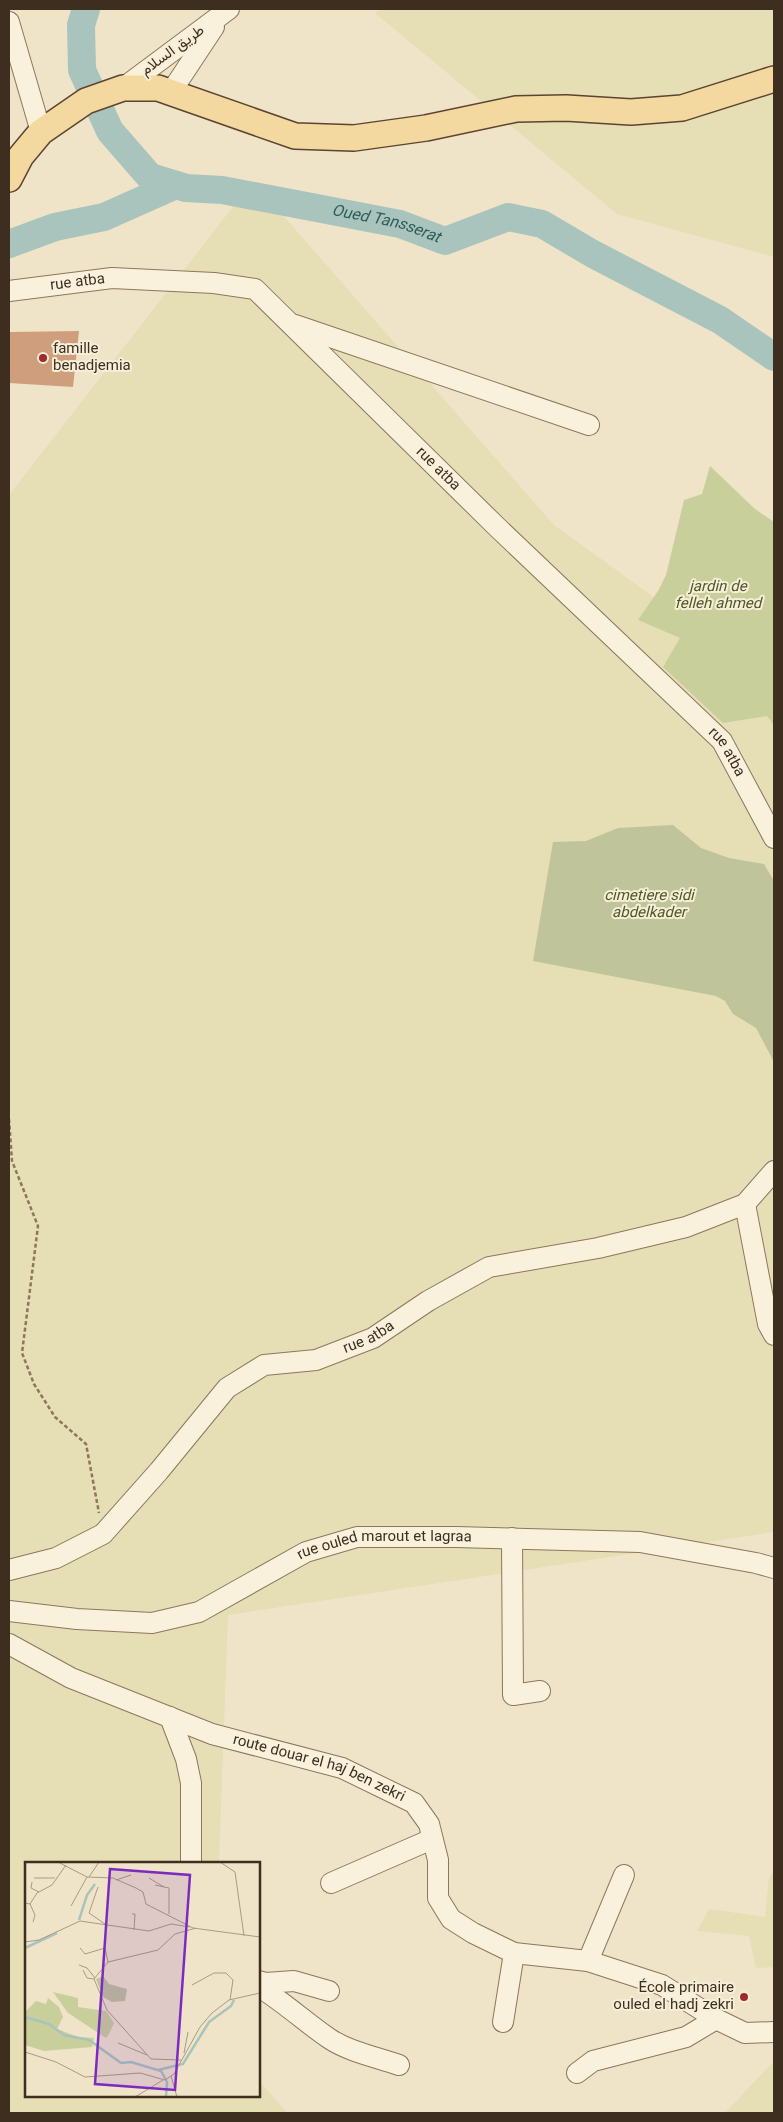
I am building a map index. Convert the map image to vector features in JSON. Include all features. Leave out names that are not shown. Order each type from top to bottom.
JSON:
[{"type":"main road","points":[[9,180],[26,144],[104,94],[150,87],[171,92],[296,136],[354,138],[426,128],[516,109],[566,108],[630,112],[682,108],[774,79]]},
{"type":"street","name":"طريق السلام","points":[[171,92],[227,11]]},
{"type":"street","name":"طريق السلام","points":[[104,94],[227,11]]},
{"type":"street","points":[[9,22],[26,144]]},
{"type":"street","name":"rue atba","points":[[9,291],[112,278],[214,283],[255,288],[496,527],[722,741],[755,787],[774,838]]},
{"type":"street","points":[[291,324],[589,425]]},
{"type":"street","name":"rue atba","points":[[9,1570],[56,1558],[103,1534],[159,1471],[228,1388],[264,1365],[316,1360],[373,1338],[428,1301],[489,1268],[598,1248],[686,1226],[745,1204],[774,1171]]},
{"type":"street","points":[[745,1204],[768,1324],[774,1334]]},
{"type":"street","name":"rue ouled marout et lagraa","points":[[9,1611],[77,1619],[152,1623],[199,1612],[306,1552],[357,1537],[512,1538],[640,1542],[756,1562],[774,1568]]},
{"type":"street","points":[[512,1538],[513,1695],[540,1691]]},
{"type":"street","name":"route douar el haj ben zekri","points":[[9,1644],[71,1678],[212,1734],[342,1768],[414,1803],[428,1824],[438,1860],[438,1898],[451,1919],[473,1933],[514,1953],[588,1961],[662,1984],[716,2019],[745,2033],[772,2031]]},
{"type":"street","points":[[170,1717],[186,1759],[191,1783],[191,1862]]},
{"type":"street","points":[[331,1883],[432,1839]]},
{"type":"street","points":[[588,1961],[624,1875]]},
{"type":"street","points":[[503,2022],[514,1953]]},
{"type":"street","points":[[260,1981],[294,1981],[329,1991]]},
{"type":"street","points":[[260,1988],[331,2040],[345,2048],[399,2064]]},
{"type":"street","points":[[577,2073],[593,2062],[686,2037],[716,2019]]},
{"type":"path","points":[[9,1119],[12,1161],[38,1226],[22,1353],[34,1384],[55,1418],[86,1444],[103,1534]]},
{"type":"green space","points":[[380,9],[774,9],[774,257],[617,214],[375,13]]},
{"type":"green space","points":[[253,181],[554,525],[774,684],[774,1532],[228,1615],[219,1862],[25,1862],[25,2097],[260,2097],[260,2082],[287,2113],[9,2113],[9,495]]},
{"type":"green space","name":"jardin de felleh ahmed","points":[[710,466],[755,509],[774,522],[774,725],[767,716],[723,723],[663,667],[680,638],[638,620],[658,591],[666,575],[684,500],[702,494]]},
{"type":"green space","name":"cimetiere sidi abdelkader","points":[[673,825],[701,848],[729,858],[764,864],[774,881],[774,1062],[756,1028],[733,1014],[725,1001],[716,996],[533,961],[553,842],[586,841],[618,828]]},
{"type":"green space","points":[[774,1871],[774,1967],[756,1968],[749,1936],[697,1931],[709,1909],[765,1917],[769,1878]]},
{"type":"green space","points":[[774,2061],[774,2113],[725,2113]]},
{"type":"building","name":"famille benadjemia","points":[[79,331],[73,387],[9,383],[9,332]]},
{"type":"waterway","name":"Oued Tansserat","points":[[86,9],[81,25],[82,70],[110,131],[150,177],[186,188],[222,190],[400,224],[445,241],[508,217],[542,224],[593,254],[720,320],[774,357]]},
{"type":"waterway","points":[[9,244],[55,227],[104,217],[176,185]]},
{"type":"place","name":"famille benadjemia","points":[[43,358]]},
{"type":"place","name":"École primaire ouled el hadj zekri","points":[[744,1997]]}]
